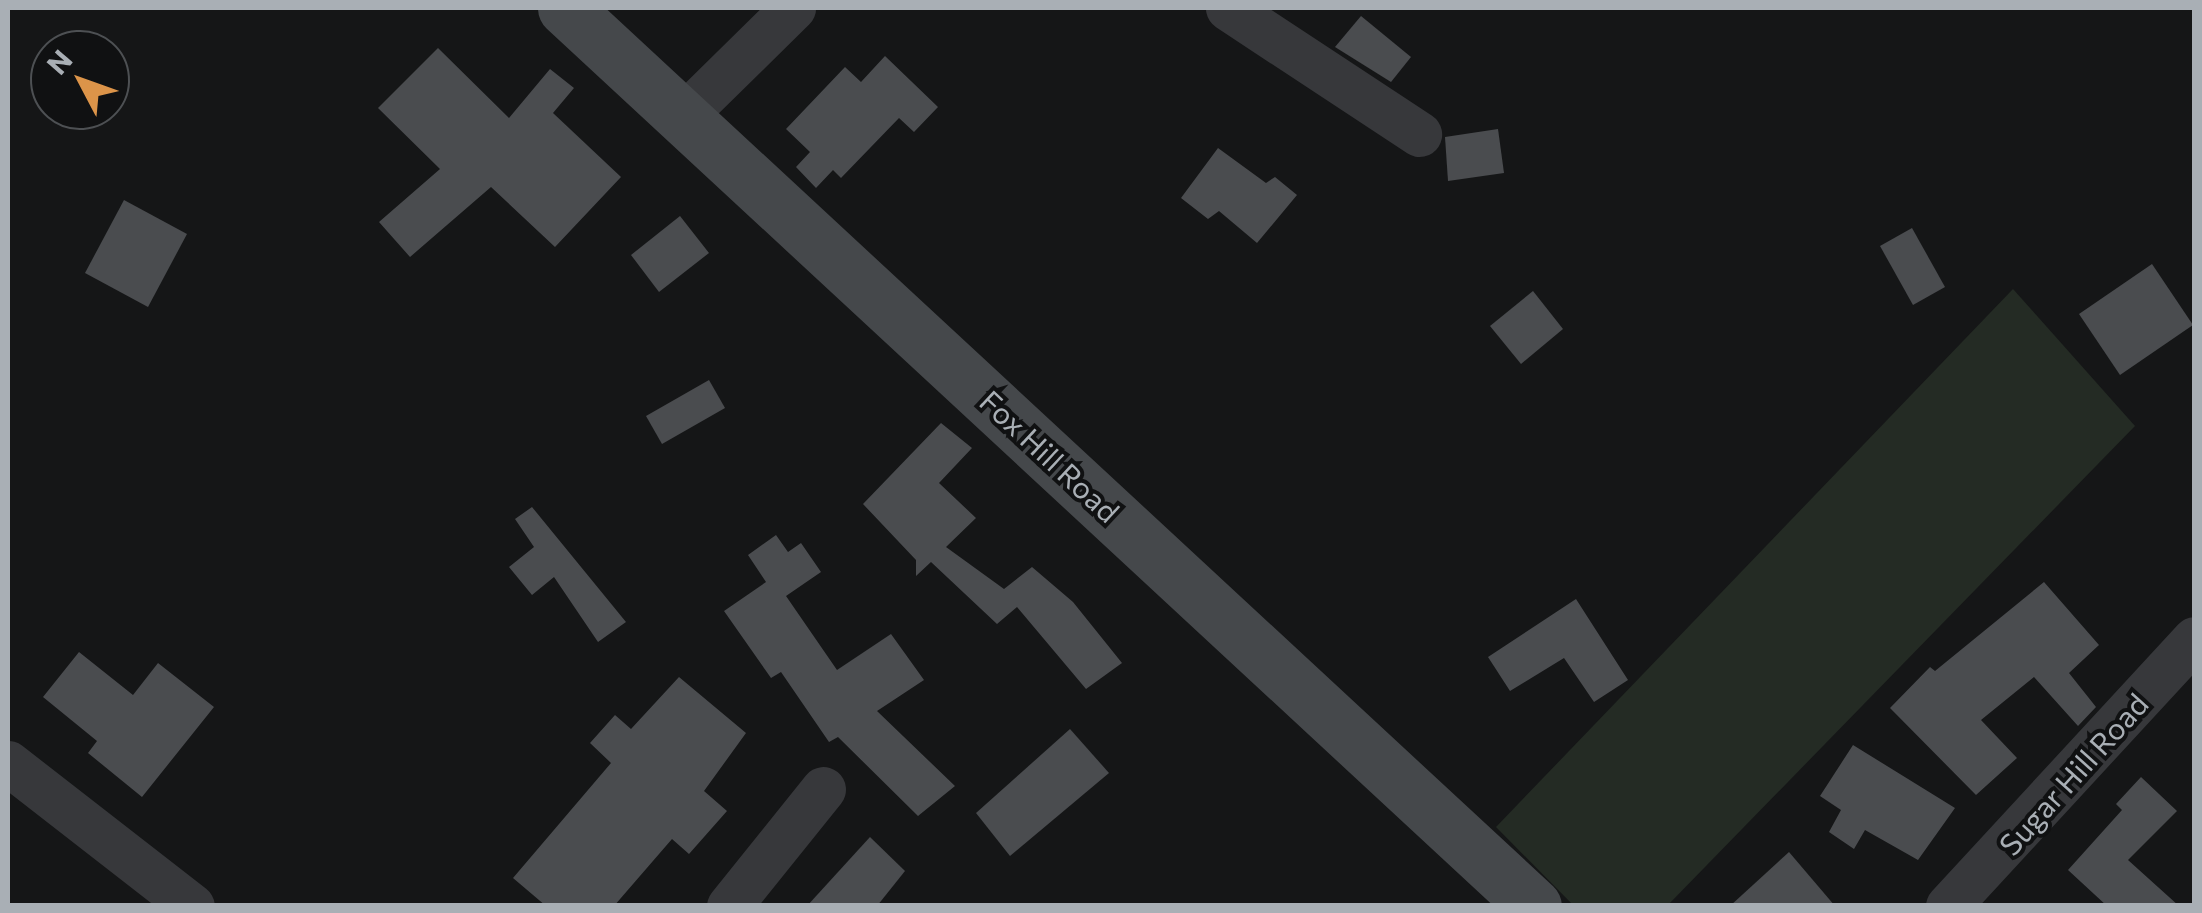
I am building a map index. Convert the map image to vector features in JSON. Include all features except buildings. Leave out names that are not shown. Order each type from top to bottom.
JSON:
[{"type":"main road","name":"Fox Hill Road","points":[[564,8],[684,115],[1534,906]]},
{"type":"street","points":[[684,115],[793,8]]},
{"type":"street","points":[[1228,8],[1419,134]]},
{"type":"street","name":"Sugar Hill Road","points":[[1948,906],[2194,639]]},
{"type":"street","points":[[8,763],[192,906]]},
{"type":"street","points":[[729,906],[823,789]]},
{"type":"shaded area","points":[[2013,289],[2135,426],[1668,905],[1573,905],[1496,827]]}]
